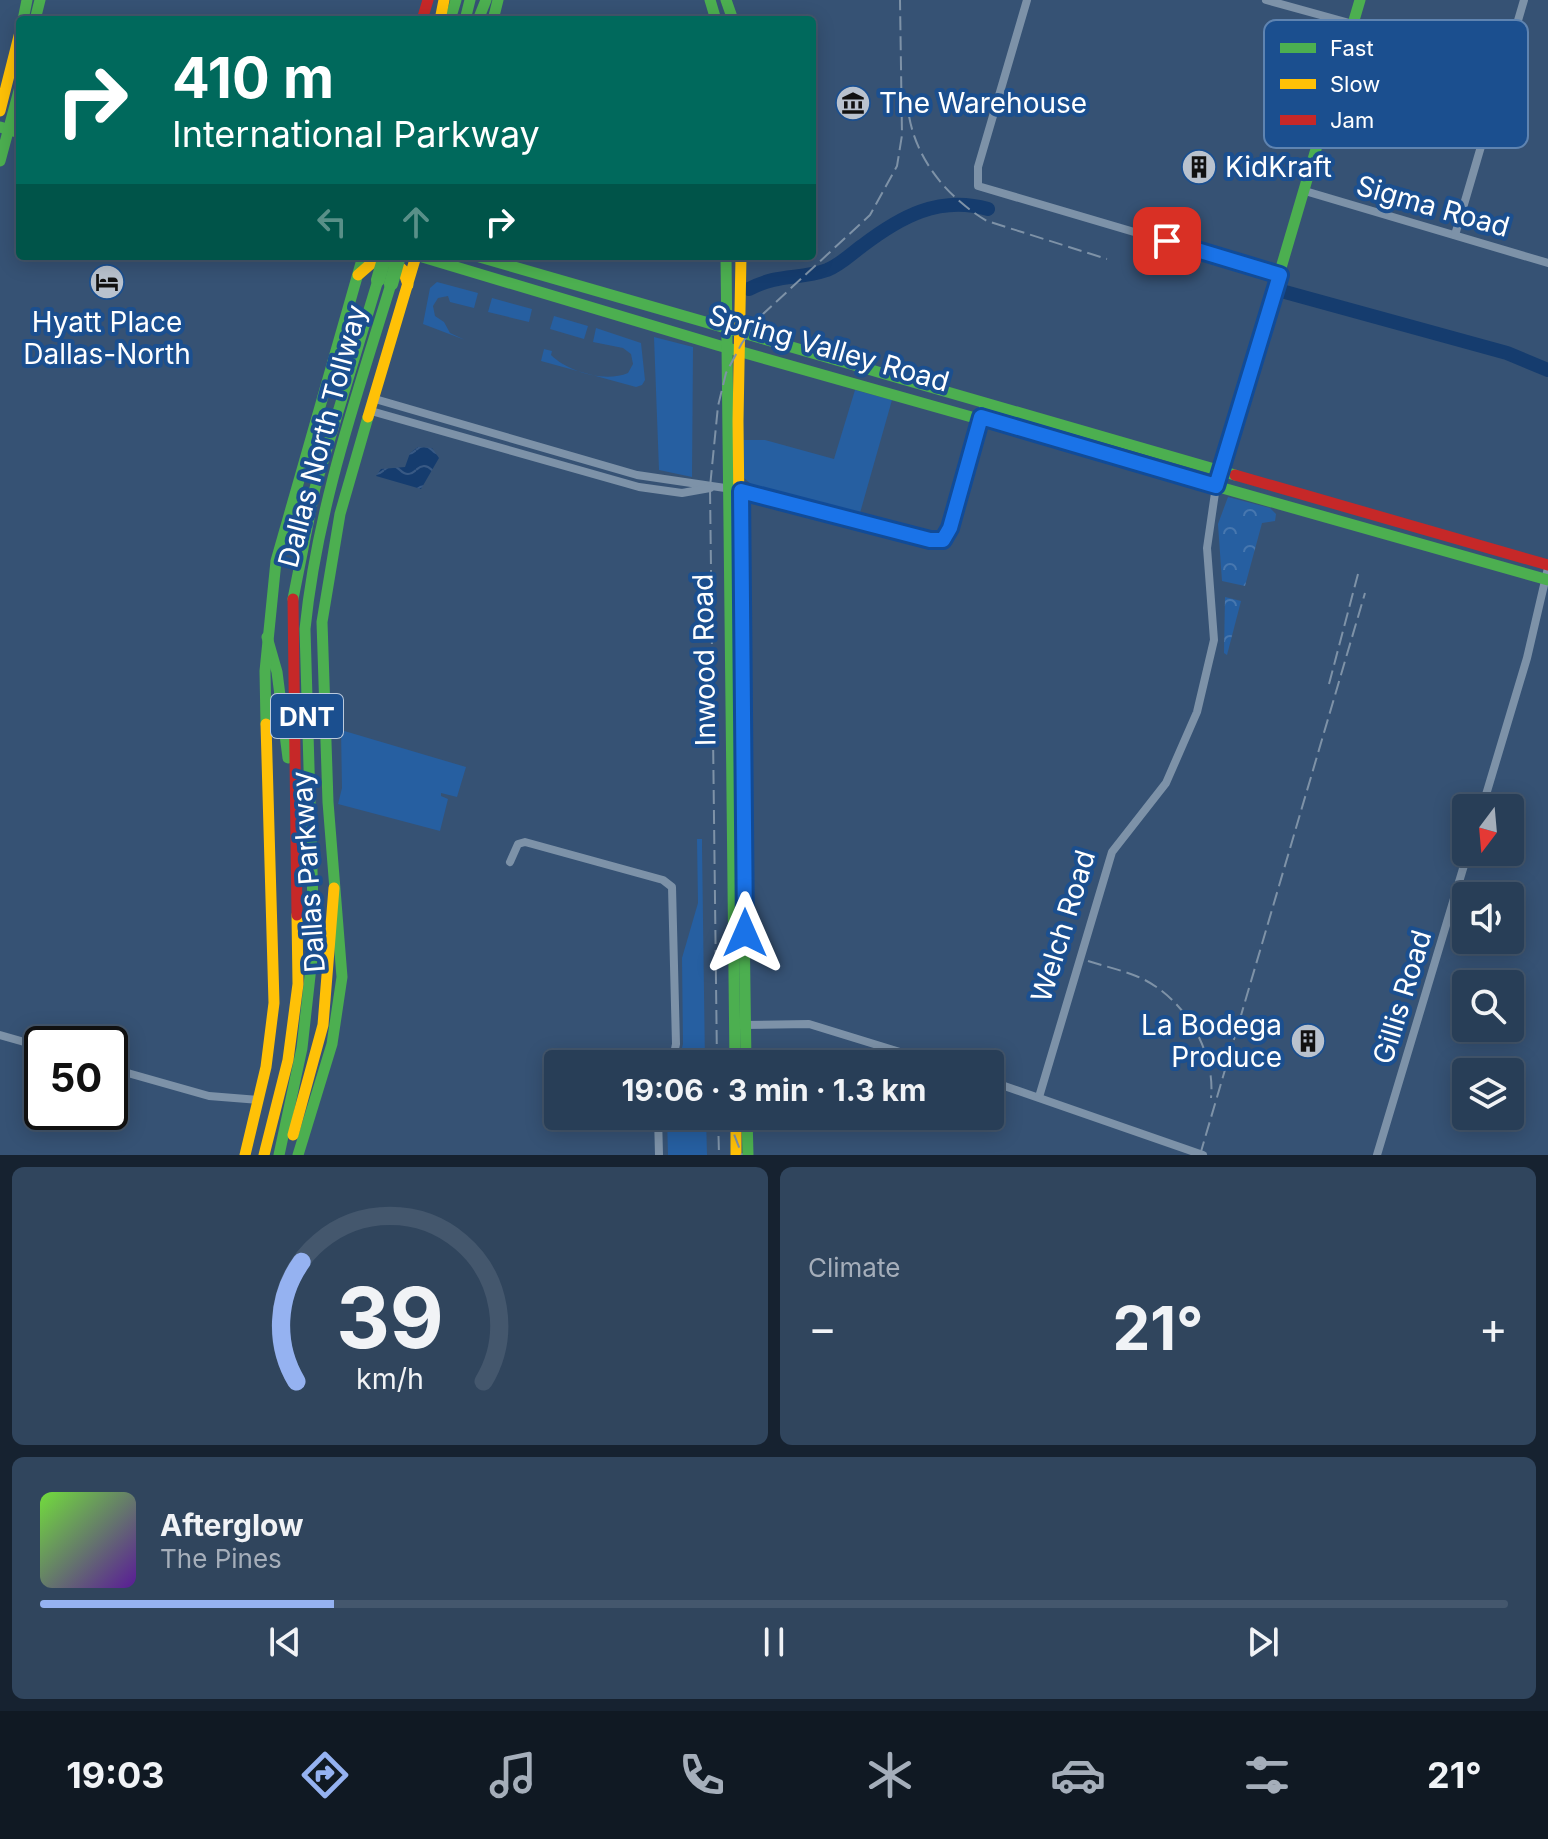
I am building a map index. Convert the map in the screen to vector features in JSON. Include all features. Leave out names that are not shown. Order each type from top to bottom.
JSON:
[{"type":"main road","name":"Welch Road","points":[[1354,20],[1360,0]]},
{"type":"main road","points":[[0,161],[10,130],[7,111],[16,56]]},
{"type":"main road","name":"Welch Road","points":[[1218,479],[1317,148]]},
{"type":"main road","name":"Dallas Parkway","points":[[245,1155],[272,1035],[275,975],[265,671],[276,561],[362,260]]},
{"type":"main road","name":"Dallas North Tollway","points":[[279,1155],[303,1058],[313,967],[305,629],[307,591],[322,515],[384,282],[385,260]]},
{"type":"main road","points":[[357,276],[373,262],[392,260],[403,270],[408,286]]},
{"type":"main road","name":"Dallas North Tollway","points":[[264,1155],[288,1060],[298,984],[291,616],[295,578],[310,506],[384,282],[397,260]]},
{"type":"main road","name":"Dallas Parkway","points":[[298,1155],[338,1015],[342,963],[334,888],[322,622],[332,547],[417,260]]},
{"type":"main road","name":"Spring Valley Road","points":[[432,260],[732,349],[893,386],[1547,573]]},
{"type":"main road","name":"Spring Valley Road","points":[[489,260],[733,332],[893,386]]},
{"type":"main road","name":"Inwood Road","points":[[726,260],[733,332]]},
{"type":"main road","name":"Inwood Road","points":[[737,1050],[740,1025],[739,873],[732,349],[741,260]]},
{"type":"main road","points":[[602,308],[637,313],[646,307]]},
{"type":"main road","points":[[652,324],[657,317],[675,315]]},
{"type":"main road","points":[[267,637],[277,672],[283,735],[296,803]]},
{"type":"main road","points":[[287,1155],[322,1034],[334,888]]},
{"type":"main road","name":"Inwood Road","points":[[740,1025],[744,1050]]},
{"type":"main road","points":[[736,1130],[736,1155]]},
{"type":"main road","points":[[747,1130],[748,1155]]},
{"type":"street","points":[[1027,0],[975,181],[984,190],[1280,275]]},
{"type":"street","points":[[1266,0],[1338,20]]},
{"type":"street","points":[[1518,20],[1524,0]]},
{"type":"street","points":[[1455,235],[1481,148]]},
{"type":"street","name":"Sigma Road","points":[[1305,191],[1548,263]]},
{"type":"street","points":[[373,405],[639,487],[682,493],[710,487],[734,490],[930,540],[943,540],[950,528],[982,411]]},
{"type":"street","name":"Welch Road","points":[[1039,1097],[1112,852],[1166,783],[1197,712],[1214,640],[1207,548],[1218,479]]},
{"type":"street","points":[[1486,794],[1527,658],[1547,573]]},
{"type":"street","points":[[510,862],[518,844],[525,842],[663,880],[672,887],[675,1050]]},
{"type":"street","name":"Gillis Road","points":[[1377,1155],[1464,866]]},
{"type":"street","points":[[740,1025],[821,1027],[894,1050]]},
{"type":"street","points":[[0,1035],[24,1042]]},
{"type":"street","points":[[128,1073],[209,1096],[258,1100]]},
{"type":"street","points":[[1004,1086],[1203,1155]]},
{"type":"street","points":[[658,1130],[659,1155]]},
{"type":"green space","points":[[437,282],[478,293],[474,308],[450,302],[448,296],[438,298],[433,306],[435,316],[444,322],[450,333],[465,340],[423,324],[430,288]]},
{"type":"green space","points":[[492,298],[532,309],[529,322],[488,312]]},
{"type":"green space","points":[[554,316],[588,326],[584,339],[550,329]]},
{"type":"green space","points":[[596,328],[641,343],[645,380],[642,385],[636,387],[591,375],[618,376],[628,373],[633,364],[631,354],[623,348],[593,342]]},
{"type":"green space","points":[[654,337],[693,347],[692,477],[659,470]]},
{"type":"green space","points":[[544,349],[552,351],[551,355],[566,366],[581,372],[541,361]]},
{"type":"green space","points":[[855,390],[892,400],[860,513],[752,485],[744,478],[743,440],[765,440],[834,459]]},
{"type":"green space","points":[[1228,497],[1270,508],[1276,514],[1275,521],[1262,523],[1245,586],[1222,581],[1218,524]]},
{"type":"green space","points":[[1225,597],[1241,601],[1227,655],[1224,653]]},
{"type":"green space","points":[[341,730],[466,767],[457,797],[441,793],[448,799],[440,831],[338,804],[342,788]]},
{"type":"green space","points":[[697,839],[702,839],[705,1050],[682,1050],[682,958],[698,903]]},
{"type":"green space","points":[[667,1130],[706,1130],[707,1155],[668,1155]]},
{"type":"water","points":[[418,447],[432,448],[439,458],[421,489],[376,476],[381,469],[405,467],[410,453]]},
{"type":"waterway","points":[[749,289],[770,281],[832,268],[891,226],[921,211],[953,205],[988,209]]},
{"type":"waterway","points":[[1285,292],[1507,353],[1548,370]]},
{"type":"railway","points":[[717,1050],[710,487],[718,406],[726,373],[763,314],[870,215],[897,166],[902,135],[900,0]]},
{"type":"railway","points":[[909,116],[919,148],[936,177],[973,212],[987,221],[1107,259]]},
{"type":"railway","points":[[1329,684],[1358,574]]},
{"type":"railway","points":[[1200,1155],[1365,593]]},
{"type":"railway","points":[[1088,961],[1153,984],[1181,1010],[1202,1043],[1208,1061],[1211,1098]]},
{"type":"railway","points":[[718,1130],[719,1155]]},
{"type":"railway","points":[[732,1130],[742,1155]]},
{"type":"traffic: fast","points":[[24,16],[27,0]]},
{"type":"traffic: fast","points":[[36,16],[40,0]]},
{"type":"traffic: fast","points":[[451,16],[456,0]]},
{"type":"traffic: fast","points":[[466,16],[470,0]]},
{"type":"traffic: fast","points":[[480,16],[486,0]]},
{"type":"traffic: fast","points":[[494,16],[498,0]]},
{"type":"traffic: fast","points":[[710,0],[715,16]]},
{"type":"traffic: fast","points":[[726,0],[732,16]]},
{"type":"traffic: fast","points":[[1354,20],[1360,0]]},
{"type":"traffic: fast","points":[[0,161],[16,102]]},
{"type":"traffic: fast","points":[[0,127],[16,132]]},
{"type":"traffic: fast","points":[[1219,478],[1316,148]]},
{"type":"traffic: fast","points":[[266,724],[265,671],[276,561],[362,260]]},
{"type":"traffic: fast","points":[[378,280],[384,260]]},
{"type":"traffic: fast","points":[[391,284],[398,260]]},
{"type":"traffic: fast","points":[[432,260],[717,345],[1548,580]]},
{"type":"traffic: fast","points":[[490,260],[1235,475]]},
{"type":"traffic: fast","points":[[726,260],[735,1050]]},
{"type":"traffic: fast","points":[[293,599],[315,488],[378,280]]},
{"type":"traffic: fast","points":[[279,1155],[302,1048],[314,940],[305,629],[328,497],[391,284]]},
{"type":"traffic: fast","points":[[298,1155],[332,1044],[342,977],[328,802],[322,622],[340,514],[368,417]]},
{"type":"traffic: fast","points":[[267,637],[277,672],[288,758]]},
{"type":"traffic: fast","points":[[741,692],[746,1050]]},
{"type":"traffic: fast","points":[[747,1130],[748,1155]]},
{"type":"traffic: slow","points":[[441,16],[444,0]]},
{"type":"traffic: slow","points":[[0,111],[16,48]]},
{"type":"traffic: slow","points":[[358,275],[373,262],[392,260],[403,270],[408,285]]},
{"type":"traffic: slow","points":[[368,417],[415,260]]},
{"type":"traffic: slow","points":[[741,260],[738,421],[741,692]]},
{"type":"traffic: slow","points":[[245,1155],[266,1067],[274,1003],[266,724]]},
{"type":"traffic: slow","points":[[293,1135],[323,1025],[334,888]]},
{"type":"traffic: slow","points":[[264,1155],[288,1060],[298,984],[297,915]]},
{"type":"traffic: slow","points":[[736,1130],[736,1155]]},
{"type":"traffic: jam","points":[[423,16],[428,0]]},
{"type":"traffic: jam","points":[[1235,475],[1548,565]]},
{"type":"traffic: jam","points":[[293,599],[297,915]]},
{"type":"place","name":"The Warehouse","points":[[853,103]]},
{"type":"place","name":"KidKraft","points":[[1199,167]]},
{"type":"place","name":"Hyatt Place Dallas-North","points":[[107,282]]},
{"type":"place","name":"La Bodega Produce","points":[[1308,1041]]},
{"type":"route","points":[[745,933],[741,491],[759,493],[930,540],[943,540],[950,528],[981,417],[1216,486],[1280,275],[1167,241]]}]
